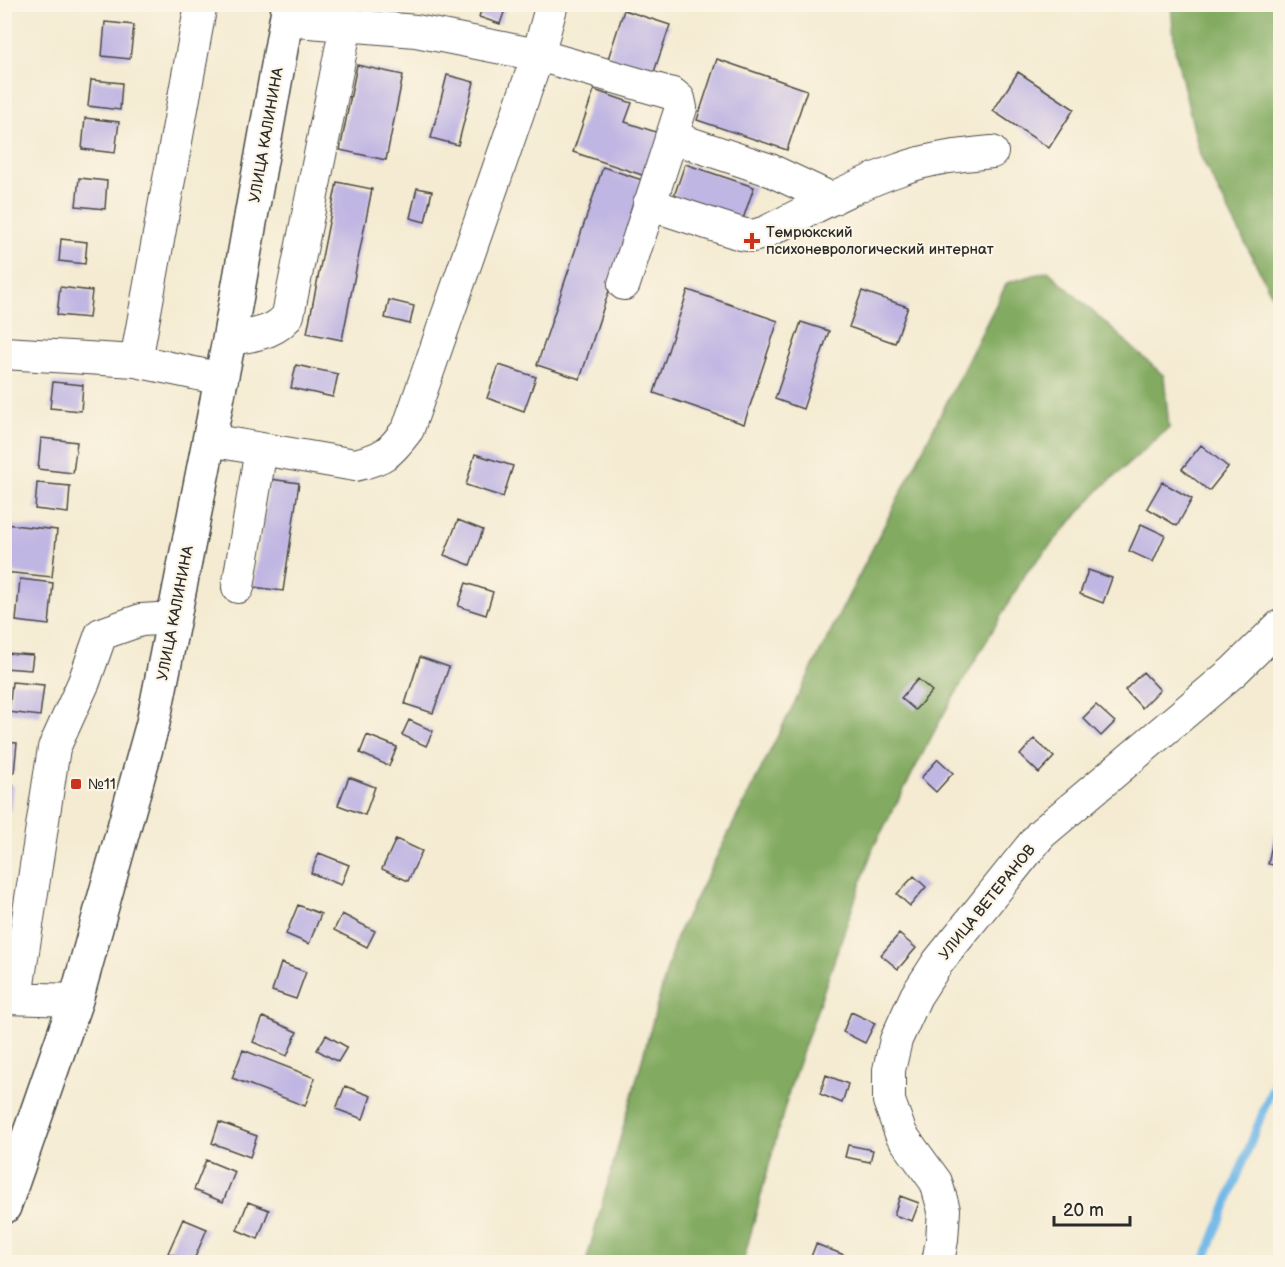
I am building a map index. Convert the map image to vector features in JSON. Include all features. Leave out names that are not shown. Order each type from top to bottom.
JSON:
[{"type":"main road","name":"УЛИЦА КАЛИНИНА","points":[[4,1207],[75,1000],[153,723],[222,379],[288,12]]},
{"type":"street","points":[[136,361],[201,4]]},
{"type":"street","points":[[210,440],[355,465],[374,461],[390,452],[408,429],[537,55],[552,4]]},
{"type":"street","points":[[288,12],[365,19],[537,55],[673,94],[679,99],[681,108],[624,284]]},
{"type":"street","points":[[229,340],[273,330],[282,325],[288,315],[365,19]]},
{"type":"street","points":[[671,136],[770,170],[832,199]]},
{"type":"street","points":[[650,204],[753,236],[902,168],[954,155],[992,152]]},
{"type":"street","points":[[4,353],[136,361],[222,379]]},
{"type":"street","points":[[238,587],[261,449]]},
{"type":"street","points":[[75,1000],[10,997],[54,748],[84,682],[101,634],[141,620],[174,618]]},
{"type":"street","name":"УЛИЦА ВЕТЕРАНОВ","points":[[938,1263],[944,1210],[936,1182],[901,1134],[889,1101],[889,1070],[896,1040],[916,996],[938,962],[1041,834],[1234,671],[1281,626]]},
{"type":"green space","points":[[1171,5],[1280,5],[1280,307],[1200,155],[1175,50]]},
{"type":"green space","points":[[1048,271],[1164,376],[1169,428],[1100,489],[1026,573],[942,717],[873,848],[789,1091],[743,1262],[586,1262],[676,937],[1007,283]]},
{"type":"building","points":[[483,4],[507,4],[500,24],[479,17]]},
{"type":"building","points":[[624,10],[670,25],[653,75],[608,59]]},
{"type":"building","points":[[105,22],[134,25],[130,59],[102,56]]},
{"type":"building","points":[[717,59],[807,90],[787,150],[697,120]]},
{"type":"building","points":[[357,65],[403,75],[386,160],[340,150]]},
{"type":"building","points":[[1018,72],[1074,109],[1049,148],[993,111]]},
{"type":"building","points":[[447,75],[474,82],[458,145],[431,138]]},
{"type":"building","points":[[91,80],[122,83],[120,110],[88,106]]},
{"type":"building","points":[[594,90],[632,103],[625,122],[662,134],[648,177],[573,152]]},
{"type":"building","points":[[85,118],[119,122],[115,153],[82,149]]},
{"type":"building","points":[[685,164],[754,187],[743,219],[674,196]]},
{"type":"building","points":[[603,167],[645,181],[580,379],[537,365]]},
{"type":"building","points":[[79,178],[107,181],[105,209],[76,206]]},
{"type":"building","points":[[337,182],[372,189],[342,340],[307,333]]},
{"type":"building","points":[[417,188],[432,191],[425,222],[410,218]]},
{"type":"building","points":[[61,239],[87,242],[85,264],[59,261]]},
{"type":"building","points":[[60,287],[92,291],[89,318],[57,315]]},
{"type":"building","points":[[688,290],[778,321],[744,424],[654,393]]},
{"type":"building","points":[[862,291],[908,307],[895,343],[849,327]]},
{"type":"building","points":[[389,300],[414,306],[410,324],[385,318]]},
{"type":"building","points":[[801,322],[829,331],[803,409],[775,399]]},
{"type":"building","points":[[296,365],[338,374],[333,397],[291,388]]},
{"type":"building","points":[[499,365],[536,377],[524,411],[487,398]]},
{"type":"building","points":[[53,382],[83,385],[81,411],[50,408]]},
{"type":"building","points":[[41,438],[77,442],[73,473],[38,469]]},
{"type":"building","points":[[1201,445],[1228,467],[1209,491],[1182,469]]},
{"type":"building","points":[[475,454],[513,466],[503,497],[466,485]]},
{"type":"building","points":[[270,479],[299,483],[283,591],[253,587]]},
{"type":"building","points":[[1162,482],[1192,499],[1177,526],[1147,508]]},
{"type":"building","points":[[37,483],[70,486],[68,513],[35,509]]},
{"type":"building","points":[[458,520],[483,530],[470,565],[444,555]]},
{"type":"building","points":[[4,524],[57,530],[52,577],[4,572]]},
{"type":"building","points":[[1141,524],[1165,535],[1153,562],[1129,551]]},
{"type":"building","points":[[1088,570],[1112,578],[1103,603],[1080,594]]},
{"type":"building","points":[[20,579],[53,583],[49,625],[16,621]]},
{"type":"building","points":[[466,583],[493,592],[486,615],[458,606]]},
{"type":"building","points":[[4,653],[33,655],[31,670],[4,668]]},
{"type":"building","points":[[420,657],[449,667],[433,713],[405,704]]},
{"type":"building","points":[[1143,672],[1160,690],[1142,708],[1125,690]]},
{"type":"building","points":[[918,679],[932,691],[915,710],[901,698]]},
{"type":"building","points":[[12,682],[44,685],[40,716],[9,712]]},
{"type":"building","points":[[1096,705],[1115,722],[1101,736],[1083,718]]},
{"type":"building","points":[[409,720],[433,731],[426,746],[402,735]]},
{"type":"building","points":[[367,735],[397,747],[389,766],[360,753]]},
{"type":"building","points":[[1034,739],[1054,757],[1039,773],[1020,755]]},
{"type":"building","points":[[4,742],[17,743],[14,773],[4,772]]},
{"type":"building","points":[[938,759],[953,773],[936,792],[921,778]]},
{"type":"building","points":[[349,777],[375,787],[365,815],[338,805]]},
{"type":"building","points":[[4,784],[13,785],[10,811],[4,810]]},
{"type":"building","points":[[1274,834],[1280,835],[1280,866],[1268,864]]},
{"type":"building","points":[[396,839],[422,851],[408,881],[382,869]]},
{"type":"building","points":[[319,853],[349,865],[341,885],[311,873]]},
{"type":"building","points":[[914,876],[926,887],[910,906],[897,894]]},
{"type":"building","points":[[298,905],[321,914],[309,944],[286,934]]},
{"type":"building","points":[[342,914],[375,931],[367,947],[334,930]]},
{"type":"building","points":[[899,934],[916,948],[898,969],[881,955]]},
{"type":"building","points":[[281,963],[306,972],[296,999],[272,991]]},
{"type":"building","points":[[851,1012],[875,1023],[865,1043],[843,1032]]},
{"type":"building","points":[[263,1017],[297,1032],[287,1056],[253,1042]]},
{"type":"building","points":[[326,1035],[347,1047],[338,1062],[317,1050]]},
{"type":"building","points":[[243,1050],[315,1078],[305,1106],[232,1078]]},
{"type":"building","points":[[826,1075],[848,1084],[842,1103],[820,1094]]},
{"type":"building","points":[[345,1086],[371,1096],[363,1119],[336,1109]]},
{"type":"building","points":[[219,1122],[257,1136],[250,1157],[212,1143]]},
{"type":"building","points":[[848,1145],[873,1150],[870,1162],[845,1157]]},
{"type":"building","points":[[206,1160],[235,1172],[223,1202],[194,1190]]},
{"type":"building","points":[[900,1196],[919,1203],[912,1221],[894,1215]]},
{"type":"building","points":[[248,1202],[269,1210],[258,1239],[237,1230]]},
{"type":"building","points":[[183,1219],[207,1229],[193,1262],[168,1253]]},
{"type":"building","points":[[816,1244],[844,1255],[841,1262],[809,1262]]},
{"type":"waterway","points":[[1204,1262],[1280,1068]]},
{"type":"place","name":"Темрюкский психоневрологический интернат","points":[[752,241]]},
{"type":"place","name":"№11","points":[[76,784]]}]
